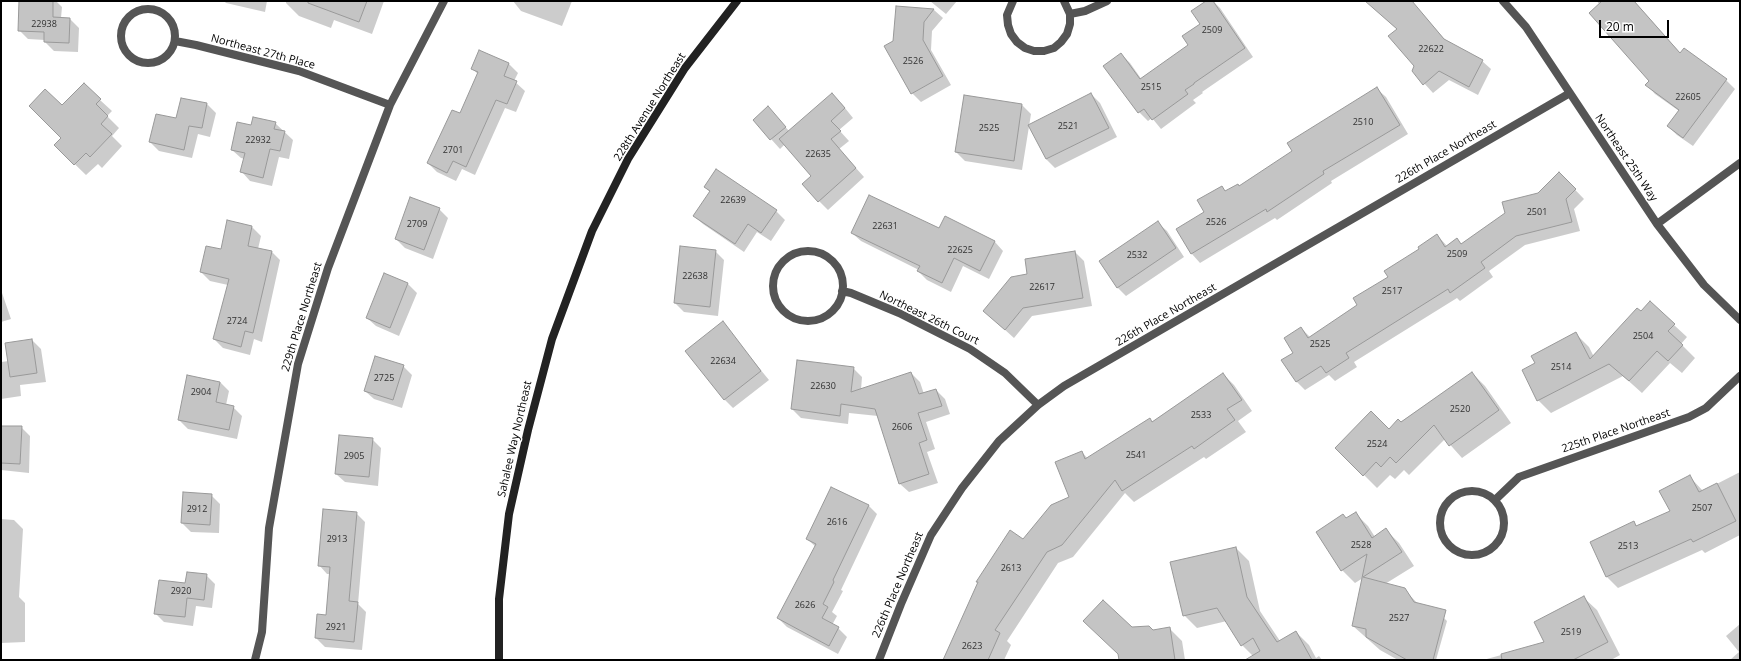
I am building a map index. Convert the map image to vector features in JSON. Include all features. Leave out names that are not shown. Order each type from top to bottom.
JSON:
[{"type":"main road","name":"228th Avenue Northeast","points":[[592,231],[628,159],[685,68],[736,1]]},
{"type":"main road","name":"Sahalee Way Northeast","points":[[500,660],[499,599],[509,514],[528,430],[552,339],[592,231]]},
{"type":"street","name":"229th Place Northeast","points":[[255,660],[262,632],[269,528],[298,364],[328,268],[390,105],[444,1]]},
{"type":"street","points":[[1014,1],[1007,15],[1011,34],[1017,42],[1025,48],[1034,51],[1049,49],[1061,42],[1067,34],[1070,24],[1070,14],[1064,1]]},
{"type":"street","points":[[1070,14],[1085,11],[1107,1]]},
{"type":"street","name":"Northeast 25th Way","points":[[1503,1],[1526,27],[1657,224],[1704,285],[1740,320]]},
{"type":"street","points":[[152,9],[166,15],[172,22],[175,32],[175,41],[172,50],[165,58],[148,64],[138,62],[123,50],[120,41],[120,31],[124,22],[130,15],[138,10],[152,9]]},
{"type":"street","name":"Northeast 27th Place","points":[[175,41],[299,71],[390,105]]},
{"type":"street","name":"226th Place Northeast","points":[[879,660],[931,535],[962,488],[999,441],[1038,405],[1064,386],[1570,93]]},
{"type":"street","points":[[1657,224],[1740,163]]},
{"type":"street","points":[[807,251],[818,253],[827,257],[835,264],[840,274],[842,291],[838,304],[831,312],[822,318],[811,321],[800,320],[789,316],[778,304],[773,288],[774,277],[778,267],[791,256],[807,251]]},
{"type":"street","name":"Northeast 26th Court","points":[[842,291],[852,293],[899,313],[970,349],[1005,373],[1038,405]]},
{"type":"street","name":"225th Place Northeast","points":[[1495,500],[1519,478],[1689,417],[1706,408],[1740,376]]},
{"type":"street","points":[[1467,491],[1477,491],[1486,494],[1495,500],[1501,508],[1504,517],[1504,528],[1501,537],[1495,545],[1487,551],[1478,554],[1458,552],[1450,546],[1444,538],[1440,528],[1440,518],[1443,508],[1449,500],[1457,494],[1467,491]]},
{"type":"building","points":[[19,1],[53,1],[53,17],[70,18],[69,43],[44,42],[44,32],[18,31]]},
{"type":"building","points":[[308,1],[367,1],[359,22],[308,3]]},
{"type":"building","points":[[1206,1],[1213,1],[1245,48],[1194,83],[1185,90],[1188,94],[1152,120],[1144,109],[1138,113],[1103,66],[1121,53],[1140,79],[1188,45],[1182,36],[1200,24],[1191,11]]},
{"type":"building","points":[[1365,1],[1412,1],[1444,39],[1483,60],[1469,87],[1439,71],[1423,85],[1412,71],[1414,66],[1388,36],[1397,29]]},
{"type":"building","points":[[1602,1],[1634,1],[1680,53],[1684,48],[1727,79],[1683,138],[1667,126],[1679,110],[1645,85],[1649,81],[1589,13]]},
{"type":"building","points":[[896,6],[934,9],[924,22],[923,40],[943,76],[911,94],[884,46],[893,41]]},
{"type":"building","points":[[479,50],[509,63],[504,76],[517,81],[507,104],[496,100],[466,167],[453,161],[447,173],[427,163],[452,110],[460,113],[478,72],[471,69]]},
{"type":"building","points":[[84,83],[101,99],[96,104],[108,116],[101,124],[112,134],[90,157],[86,153],[74,165],[54,145],[61,138],[29,106],[45,89],[62,105]]},
{"type":"building","points":[[1377,87],[1400,125],[1323,171],[1324,174],[1267,212],[1266,209],[1191,254],[1176,229],[1204,212],[1197,200],[1222,186],[1225,191],[1238,184],[1239,186],[1292,151],[1287,143]]},
{"type":"building","points":[[832,93],[845,108],[831,121],[841,131],[831,139],[856,168],[818,202],[802,184],[811,176],[779,139]]},
{"type":"building","points":[[1091,93],[1109,128],[1046,159],[1028,125]]},
{"type":"building","points":[[964,95],[1022,104],[1014,161],[955,152]]},
{"type":"building","points":[[181,98],[207,103],[202,128],[189,126],[184,150],[149,142],[156,114],[176,118]]},
{"type":"building","points":[[768,106],[786,127],[770,140],[753,120]]},
{"type":"building","points":[[253,117],[276,122],[274,129],[285,131],[280,151],[270,149],[263,178],[240,172],[245,153],[231,150],[237,122],[251,125]]},
{"type":"building","points":[[716,169],[777,210],[761,233],[748,224],[735,244],[693,216],[710,191],[704,187]]},
{"type":"building","points":[[1559,172],[1576,189],[1566,199],[1572,222],[1516,236],[1481,262],[1485,268],[1450,293],[1448,289],[1346,353],[1349,358],[1326,373],[1321,366],[1296,382],[1281,360],[1293,353],[1284,338],[1301,327],[1308,338],[1357,305],[1353,298],[1388,277],[1384,271],[1419,249],[1418,247],[1437,234],[1445,247],[1457,238],[1461,244],[1505,213],[1502,202],[1538,193]]},
{"type":"building","points":[[869,195],[939,228],[945,216],[995,241],[980,271],[954,258],[942,283],[917,271],[920,266],[851,233]]},
{"type":"building","points":[[410,197],[440,208],[424,250],[395,239]]},
{"type":"building","points":[[227,220],[252,226],[248,246],[272,251],[253,333],[245,331],[241,347],[213,339],[229,279],[200,272],[206,246],[221,249]]},
{"type":"building","points":[[1158,221],[1176,248],[1117,288],[1099,261]]},
{"type":"building","points":[[680,246],[716,250],[710,307],[674,303]]},
{"type":"building","points":[[1075,251],[1083,298],[1023,308],[1005,330],[983,311],[1011,277],[1027,274],[1025,259]]},
{"type":"building","points":[[384,273],[408,283],[390,328],[366,318]]},
{"type":"building","points":[[1650,301],[1675,324],[1668,331],[1683,345],[1668,361],[1657,351],[1629,381],[1609,364],[1537,401],[1522,370],[1535,363],[1531,356],[1576,332],[1590,359],[1637,308],[1641,311]]},
{"type":"building","points":[[723,321],[761,371],[724,400],[685,351]]},
{"type":"building","points":[[32,339],[37,373],[10,377],[5,343]]},
{"type":"building","points":[[375,356],[404,365],[393,400],[364,391]]},
{"type":"building","points":[[797,360],[854,367],[851,392],[911,372],[919,394],[936,389],[942,406],[918,413],[927,440],[919,443],[929,474],[899,484],[875,409],[841,404],[840,416],[791,409]]},
{"type":"building","points":[[1472,372],[1499,410],[1449,446],[1434,425],[1396,463],[1390,457],[1381,467],[1376,462],[1363,476],[1335,448],[1371,411],[1389,429],[1398,419],[1401,422]]},
{"type":"building","points":[[1223,373],[1242,400],[1227,409],[1235,420],[1194,449],[1192,446],[1122,491],[1115,480],[1062,545],[1047,552],[995,630],[1000,633],[988,660],[943,660],[978,582],[976,582],[1010,530],[1023,539],[1051,505],[1069,497],[1055,462],[1082,451],[1085,459],[1150,418],[1152,422]]},
{"type":"building","points":[[187,375],[220,382],[216,402],[234,406],[229,430],[178,420]]},
{"type":"building","points":[[1,426],[22,426],[20,464],[1,463]]},
{"type":"building","points":[[339,435],[373,438],[369,477],[335,474]]},
{"type":"building","points":[[1690,475],[1699,492],[1717,483],[1736,521],[1693,542],[1691,539],[1606,577],[1590,542],[1634,521],[1636,526],[1670,511],[1659,491]]},
{"type":"building","points":[[831,487],[869,505],[823,604],[828,607],[822,618],[839,627],[829,646],[777,618],[816,544],[806,539]]},
{"type":"building","points":[[183,492],[212,494],[210,525],[181,523]]},
{"type":"building","points":[[323,509],[357,512],[349,601],[358,602],[354,642],[315,638],[317,614],[326,615],[330,567],[318,566]]},
{"type":"building","points":[[1356,512],[1372,538],[1386,528],[1402,552],[1363,577],[1405,588],[1414,602],[1446,610],[1433,660],[1407,660],[1366,637],[1366,629],[1352,626],[1367,554],[1341,571],[1316,532],[1343,514],[1346,518]]},
{"type":"building","points":[[1236,547],[1247,597],[1277,642],[1296,631],[1312,660],[1245,660],[1260,651],[1253,638],[1241,646],[1217,608],[1183,616],[1170,562]]},
{"type":"building","points":[[187,572],[207,574],[204,600],[187,598],[185,617],[154,614],[159,580],[185,583]]},
{"type":"building","points":[[1584,596],[1608,642],[1573,660],[1502,660],[1501,654],[1544,642],[1534,622]]},
{"type":"building","points":[[1103,600],[1132,627],[1149,626],[1153,630],[1170,627],[1175,660],[1119,660],[1118,654],[1083,621]]}]
